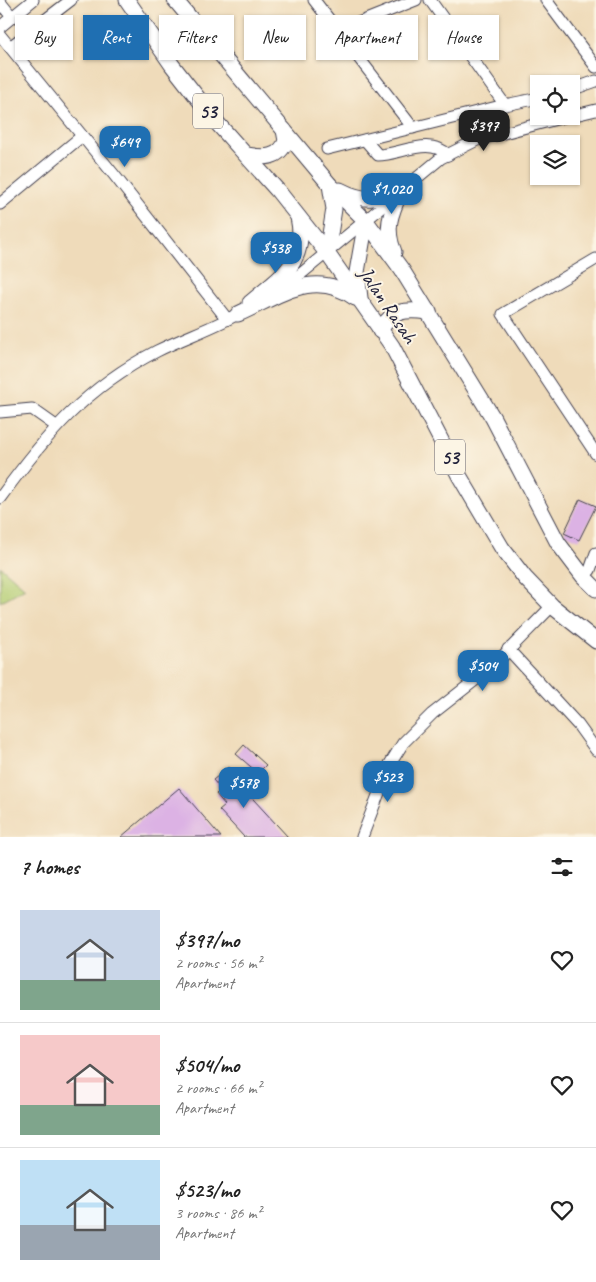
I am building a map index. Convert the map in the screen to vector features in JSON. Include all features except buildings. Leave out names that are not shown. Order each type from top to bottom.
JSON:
[{"type":"highway","name":"Jalan Rasah","points":[[127,0],[172,65],[218,124],[248,155],[327,253],[392,346],[481,516],[524,578],[552,606],[596,641]]},
{"type":"highway","name":"Jalan Rasah","points":[[175,0],[330,185],[366,221],[402,270],[493,418],[558,543],[583,576],[596,589]]},
{"type":"highway","points":[[248,155],[267,157],[279,152],[286,141],[284,130]]},
{"type":"highway","points":[[330,185],[354,197],[368,200],[401,190]]},
{"type":"highway","points":[[327,253],[334,209],[330,185]]},
{"type":"highway","points":[[401,190],[391,213],[388,239],[402,270]]},
{"type":"highway","points":[[232,317],[291,268],[301,247],[301,232],[297,215]]},
{"type":"highway","points":[[360,302],[357,272],[366,221]]},
{"type":"highway","points":[[232,317],[298,288],[315,283],[343,289],[360,302]]},
{"type":"highway","points":[[380,331],[390,316],[398,311],[406,309],[429,312]]},
{"type":"street","points":[[0,27],[32,0]]},
{"type":"street","points":[[10,47],[71,0]]},
{"type":"street","points":[[314,0],[326,15]]},
{"type":"street","points":[[378,15],[416,0]]},
{"type":"street","points":[[430,0],[505,105]]},
{"type":"street","points":[[546,0],[596,67]]},
{"type":"street","points":[[0,2],[12,17]]},
{"type":"street","points":[[0,35],[232,317]]},
{"type":"street","points":[[360,60],[413,128]]},
{"type":"street","points":[[580,87],[596,81]]},
{"type":"street","points":[[327,149],[530,100]]},
{"type":"street","points":[[580,114],[596,110]]},
{"type":"street","points":[[0,498],[56,426],[83,399],[133,364],[232,317],[302,273],[428,167],[448,155],[477,140],[535,125]]},
{"type":"street","points":[[0,204],[82,136]]},
{"type":"street","points":[[365,140],[378,156],[422,146],[440,150],[448,155]]},
{"type":"street","points":[[596,259],[503,314],[596,454]]},
{"type":"street","points":[[0,412],[15,408],[32,409],[56,426]]},
{"type":"street","points":[[583,576],[590,570],[596,553]]},
{"type":"street","points":[[362,837],[374,801],[393,759],[417,726],[486,672],[552,606]]},
{"type":"street","points":[[508,650],[578,725],[596,750]]},
{"type":"green space","points":[[0,566],[25,588],[0,602]]}]
